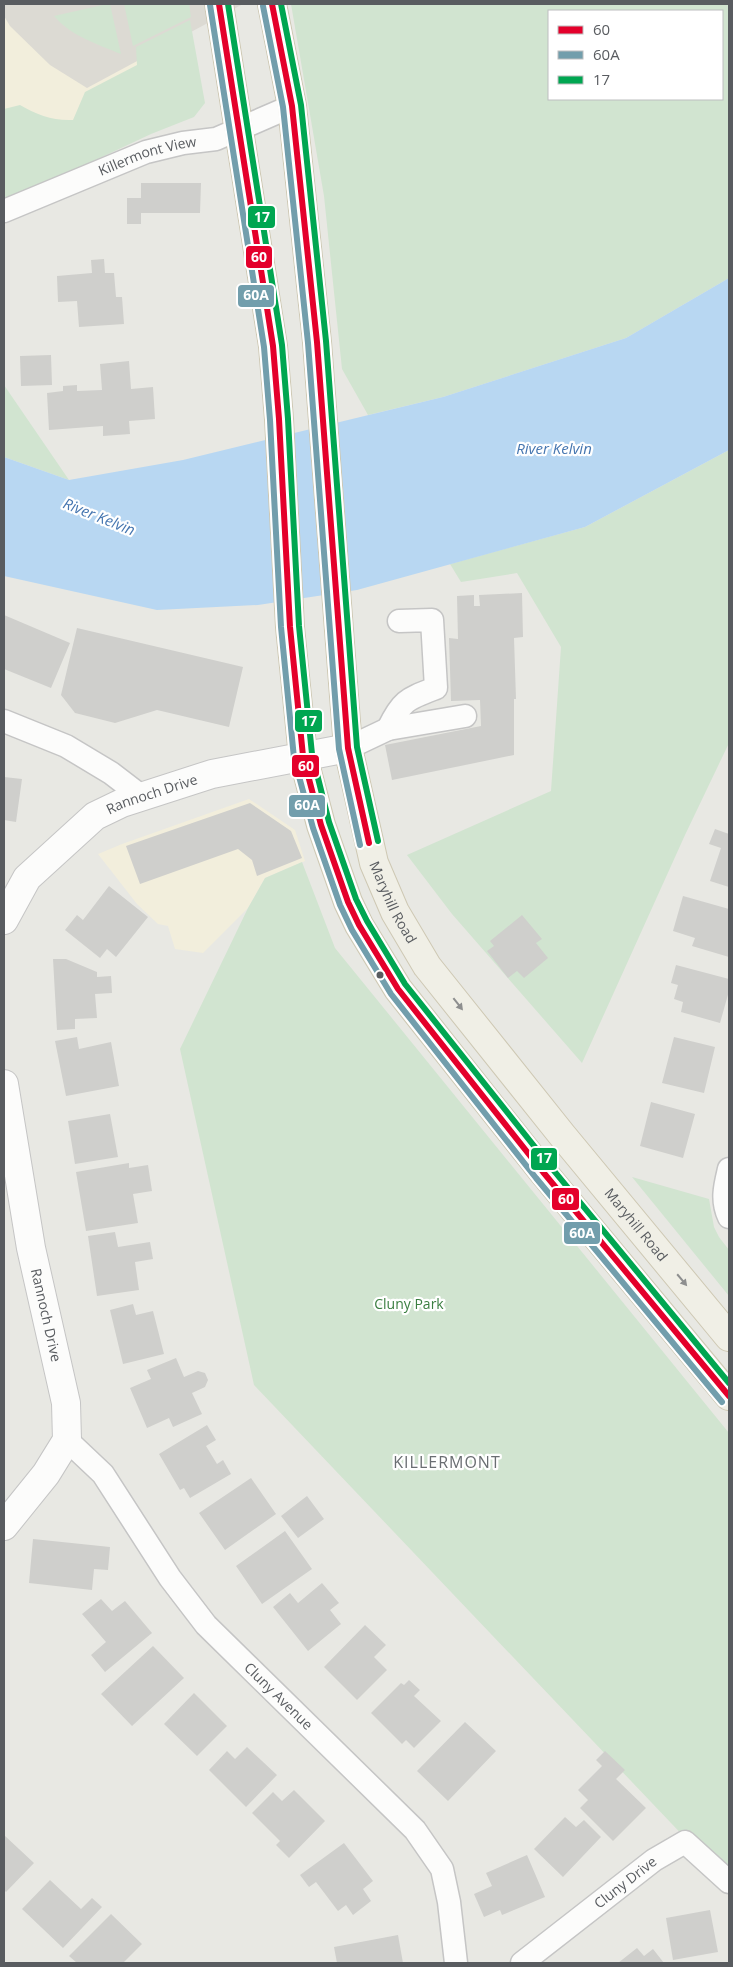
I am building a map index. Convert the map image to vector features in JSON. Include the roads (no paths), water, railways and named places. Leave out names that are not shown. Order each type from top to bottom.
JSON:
[{"type":"main road","points":[[219,4],[273,346],[279,419],[290,627],[303,756],[320,825],[348,902],[359,925],[398,989],[548,1178],[729,1396]]},
{"type":"main road","name":"Maryhill Road","points":[[272,4],[292,106],[317,342],[348,748],[374,863],[395,912],[427,966],[562,1135],[729,1337]]},
{"type":"main road","points":[[273,346],[317,342]]},
{"type":"street","name":"Killermont View","points":[[4,212],[146,152],[216,139],[292,106]]},
{"type":"street","points":[[388,729],[397,711],[407,699],[436,688],[432,620],[399,621]]},
{"type":"street","points":[[348,748],[388,729],[465,716]]},
{"type":"street","points":[[4,721],[66,746],[111,773],[142,796]]},
{"type":"street","name":"Rannoch Drive","points":[[4,920],[27,878],[95,816],[142,796],[212,774],[348,748]]},
{"type":"street","name":"Rannoch Drive","points":[[4,1084],[31,1248],[66,1403],[67,1440]]},
{"type":"street","points":[[729,1169],[723,1191],[724,1204],[729,1217]]},
{"type":"street","points":[[4,1526],[46,1474],[67,1440]]},
{"type":"street","name":"Cluny Avenue","points":[[67,1440],[103,1474],[170,1578],[206,1625],[415,1830],[442,1869],[449,1902],[456,1963]]},
{"type":"street","name":"Cluny Drive","points":[[522,1963],[654,1860],[686,1842],[729,1882]]},
{"type":"water","name":"River Kelvin","points":[[729,278],[729,450],[585,527],[357,590],[258,605],[157,610],[4,576],[4,457],[69,480],[183,460],[443,397],[626,338]]},
{"type":"district","name":"KILLERMONT","points":[[447,1462]]},
{"type":"park label","name":"Cluny Park","points":[[409,1304]]}]
